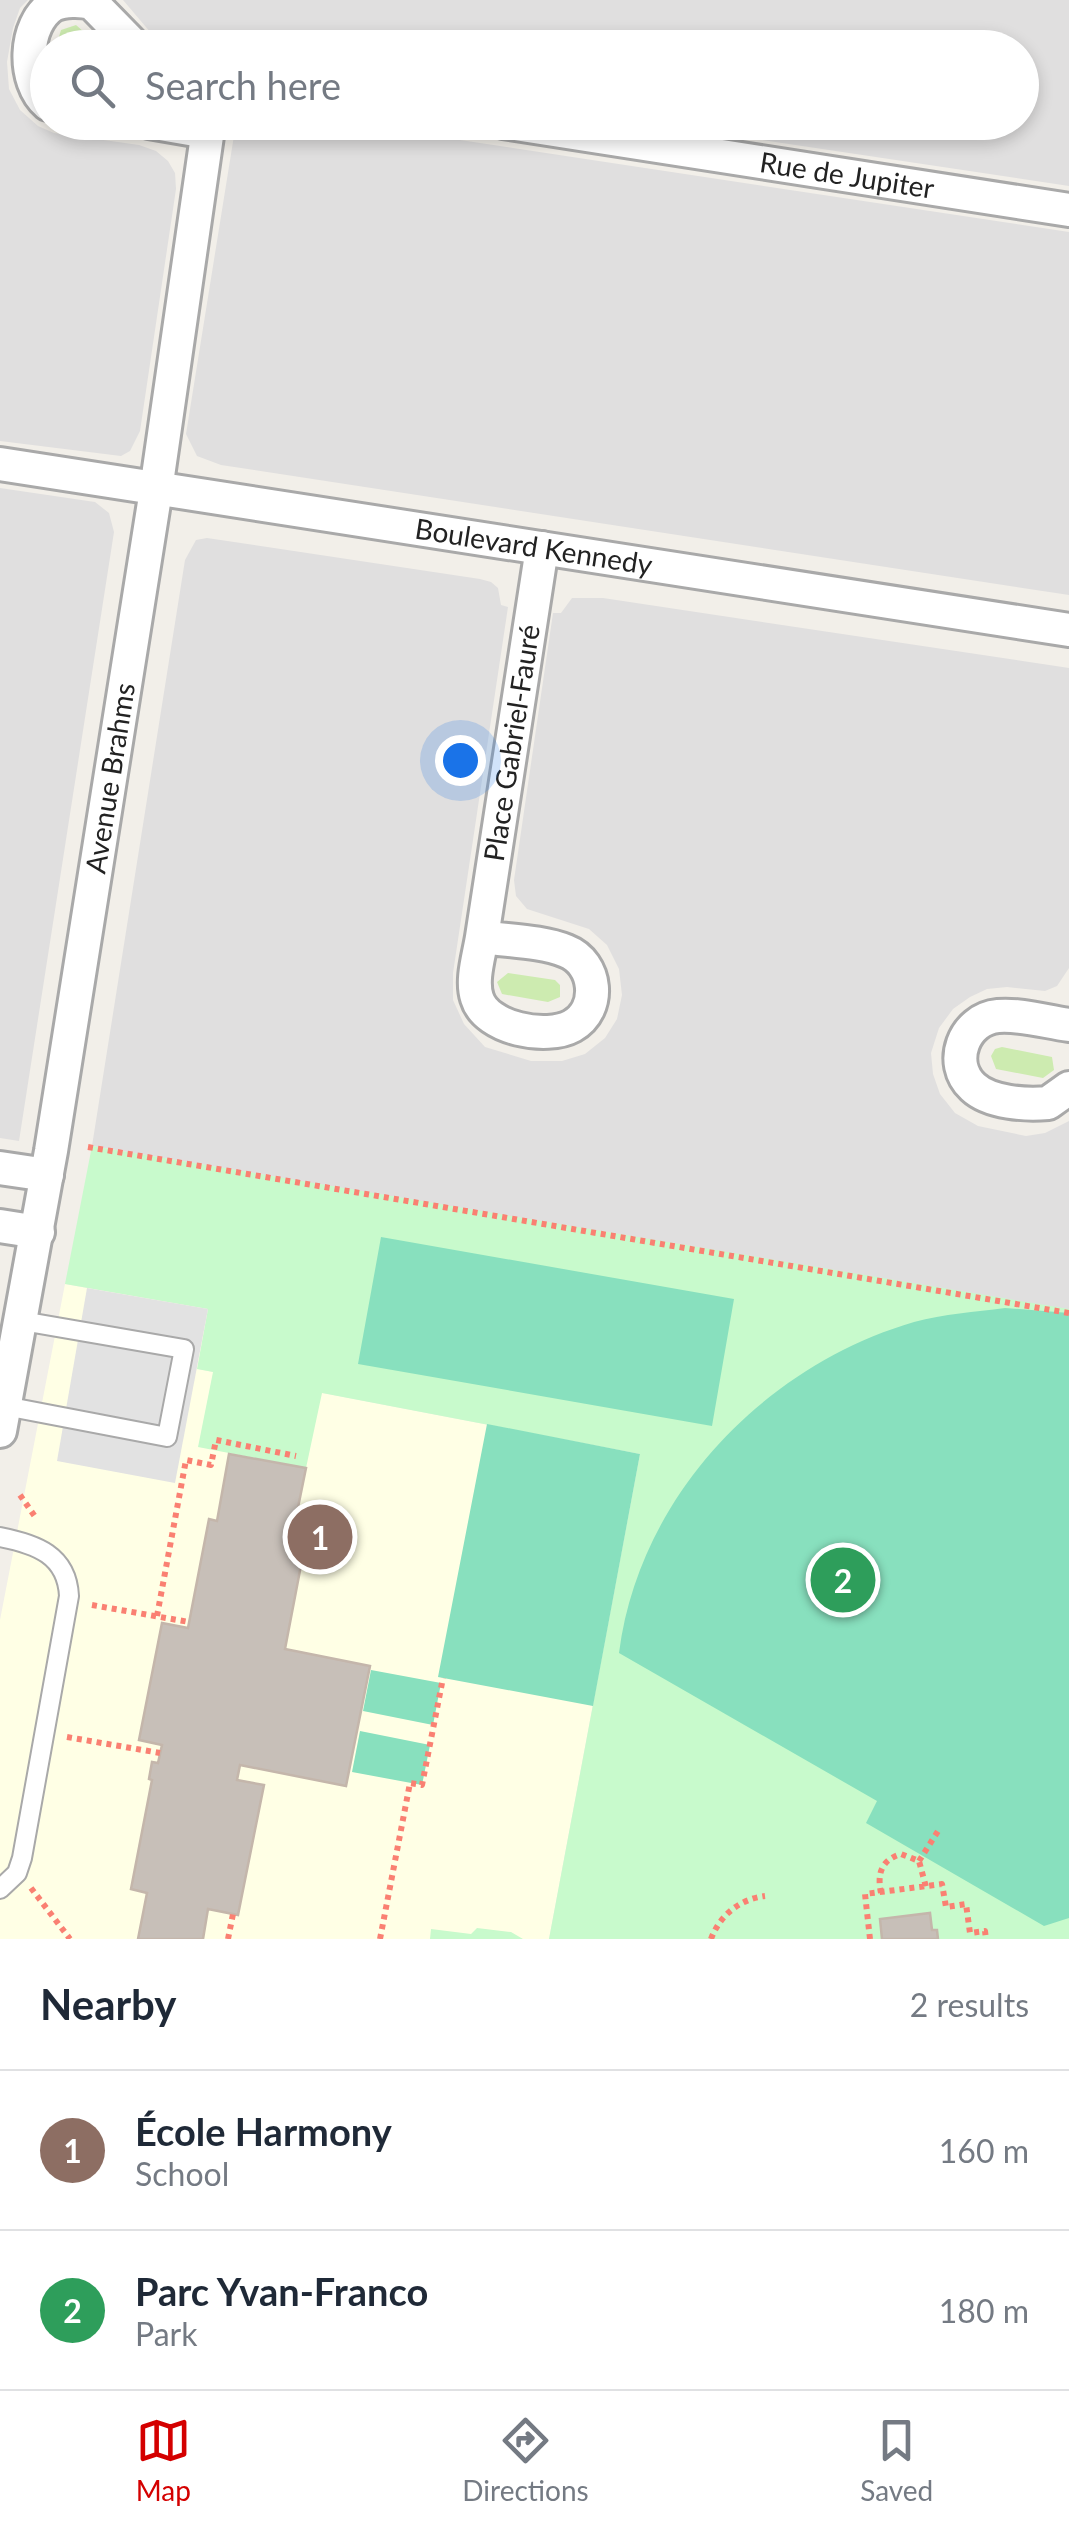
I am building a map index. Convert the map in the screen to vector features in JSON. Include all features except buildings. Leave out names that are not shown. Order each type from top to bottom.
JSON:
[{"type":"street","points":[[35,30],[52,6],[92,2],[119,30]]},
{"type":"street","name":"Avenue Brahms","points":[[2,1419],[38,1232],[156,490],[206,140]]},
{"type":"street","name":"Rue de Jupiter","points":[[619,140],[1069,210]]},
{"type":"street","name":"Boulevard Kennedy","points":[[0,464],[1069,630]]},
{"type":"street","name":"Place Gabriel-Fauré","points":[[482,937],[542,548]]},
{"type":"street","points":[[1069,1025],[998,1016],[982,1020],[963,1040],[961,1053],[961,1069],[969,1084],[992,1098],[1048,1103],[1069,1088]]},
{"type":"street","points":[[0,1168],[47,1175]]},
{"type":"street","points":[[0,1226],[38,1232]]},
{"type":"lane","points":[[2,1419],[168,1436],[184,1349],[22,1321]]},
{"type":"lane","points":[[0,1537],[30,1543],[59,1561],[69,1582],[70,1596],[22,1858],[17,1873],[0,1888]]},
{"type":"path","points":[[88,1147],[1069,1312]]},
{"type":"path","points":[[157,1616],[186,1460],[211,1466],[216,1440],[296,1456]]},
{"type":"path","points":[[95,1605],[190,1622]]},
{"type":"path","points":[[380,1939],[410,1783],[422,1785],[443,1678]]},
{"type":"path","points":[[70,1737],[160,1753]]},
{"type":"path","points":[[926,1886],[919,1861],[940,1828]]},
{"type":"path","points":[[880,1893],[878,1882],[885,1862],[900,1854],[919,1861]]},
{"type":"path","points":[[870,1939],[865,1894],[942,1884],[946,1907],[966,1904],[970,1933],[985,1931],[986,1939]]},
{"type":"path","points":[[36,1893],[70,1939]]},
{"type":"path","points":[[711,1939],[730,1910],[765,1896]]},
{"type":"path","points":[[228,1939],[232,1914]]},
{"type":"shaded area","points":[[0,0],[28,0],[20,8],[13,28],[7,62],[9,89],[20,110],[30,119],[30,140],[104,140],[139,145],[168,161],[175,173],[176,189],[140,431],[130,451],[121,456],[0,441]]},
{"type":"shaded area","points":[[123,0],[1069,0],[1069,186],[762,140],[1039,140],[1039,30],[148,30]]},
{"type":"shaded area","points":[[233,140],[460,140],[1069,232],[1069,595],[221,465],[197,456],[186,434]]},
{"type":"shaded area","points":[[0,488],[95,502],[109,513],[114,532],[19,1141],[0,1138]]},
{"type":"shaded area","points":[[207,538],[480,579],[498,588],[501,605],[508,607],[453,973],[453,1000],[464,1024],[485,1047],[531,1061],[562,1061],[585,1054],[605,1038],[617,1019],[622,995],[619,969],[607,945],[589,929],[527,909],[516,896],[514,880],[553,613],[561,613],[572,598],[603,598],[1069,668],[1069,968],[1057,986],[1045,991],[1007,987],[987,989],[970,997],[953,1009],[939,1028],[931,1053],[940,1094],[955,1113],[978,1126],[1026,1136],[1045,1133],[1069,1121],[1069,1310],[92,1146],[185,560],[196,540]]},
{"type":"shaded area","points":[[65,1284],[208,1309],[198,1369],[640,1454],[549,1939],[0,1939],[0,1620]]},
{"type":"shaded area","points":[[87,1288],[208,1309],[175,1483],[57,1461]]},
{"type":"green space","points":[[508,973],[555,980],[560,985],[560,997],[548,1002],[502,994],[497,982]]},
{"type":"green space","points":[[1002,1047],[1052,1057],[1054,1070],[1043,1078],[996,1069],[991,1056]]},
{"type":"green space","points":[[92,1146],[1069,1309],[1069,1939],[549,1939],[640,1454],[322,1393],[306,1468],[198,1447],[213,1372],[197,1369],[208,1309],[65,1284]]},
{"type":"green space","points":[[381,1237],[734,1299],[712,1426],[358,1364]]},
{"type":"green space","points":[[1005,1308],[1069,1313],[1069,1918],[1044,1926],[866,1823],[877,1801],[619,1653],[631,1596],[652,1541],[682,1491],[718,1445],[760,1405],[807,1370],[859,1342],[925,1319]]},
{"type":"green space","points":[[487,1424],[640,1454],[593,1706],[438,1677]]},
{"type":"green space","points":[[371,1670],[441,1683],[433,1725],[363,1711]]},
{"type":"green space","points":[[360,1731],[430,1745],[422,1785],[352,1772]]},
{"type":"green space","points":[[477,1928],[511,1932],[523,1939],[430,1939],[431,1929],[471,1934]]},
{"type":"place","name":"École Harmony","points":[[320,1537]]},
{"type":"place","name":"Parc Yvan-Franco","points":[[843,1580]]}]
